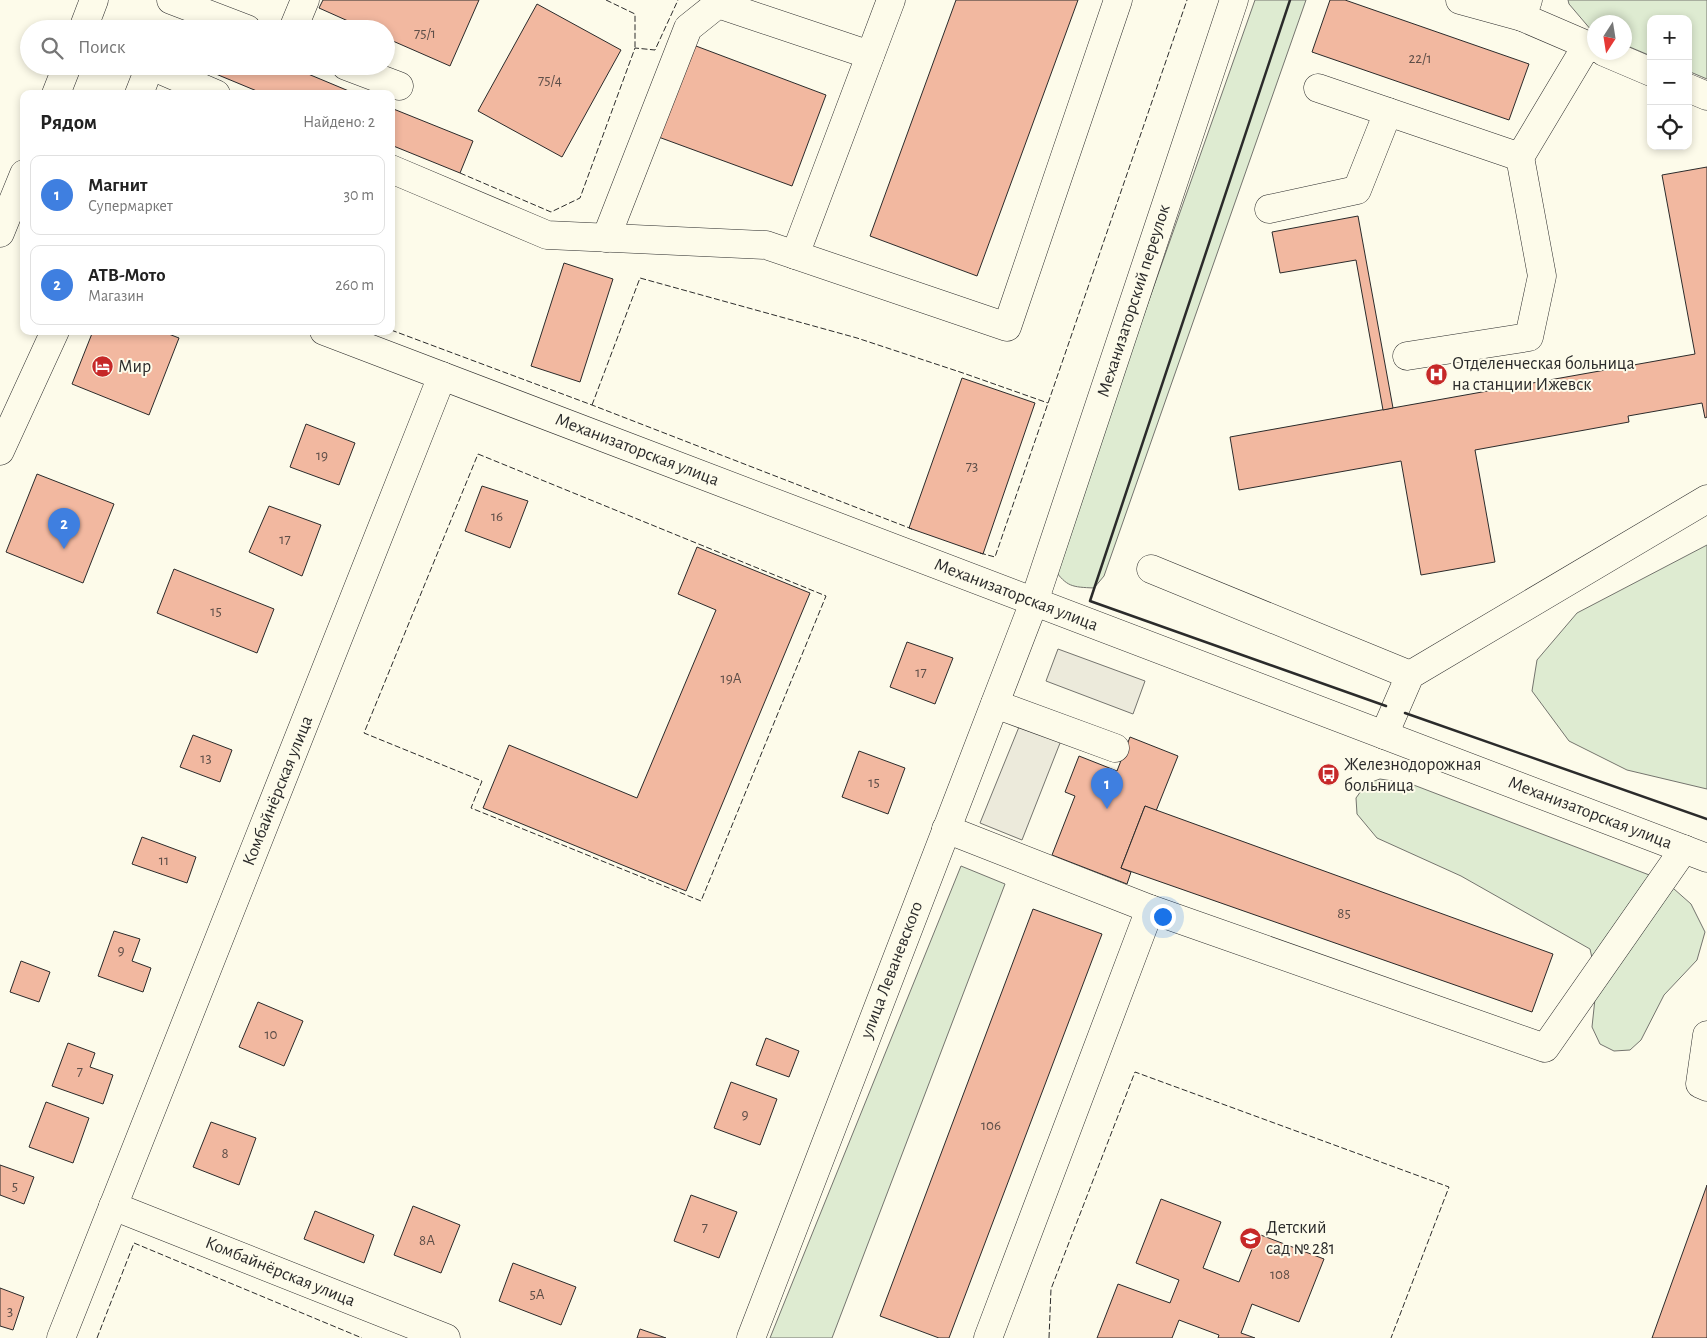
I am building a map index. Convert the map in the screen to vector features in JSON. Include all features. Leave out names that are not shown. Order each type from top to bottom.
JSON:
[{"type":"street","points":[[86,20],[94,0]]},
{"type":"street","points":[[171,0],[223,20]]},
{"type":"street","points":[[297,20],[305,0]]},
{"type":"street","points":[[795,255],[891,0]]},
{"type":"street","points":[[395,171],[547,235],[766,245],[1008,327],[1118,0]]},
{"type":"street","name":"Механизаторский переулок","points":[[1034,602],[1234,0]]},
{"type":"street","points":[[1460,0],[1525,9],[1587,44]]},
{"type":"street","points":[[606,238],[688,28],[718,4],[870,55]]},
{"type":"street","points":[[1407,356],[1529,337],[1542,276],[1520,157],[1587,60]]},
{"type":"street","points":[[1622,60],[1647,70]]},
{"type":"street","points":[[58,90],[63,75]]},
{"type":"street","points":[[141,90],[147,75]]},
{"type":"street","points":[[172,75],[207,90]]},
{"type":"street","points":[[370,75],[399,86]]},
{"type":"street","points":[[1318,88],[1520,157]]},
{"type":"street","points":[[1692,90],[1707,96]]},
{"type":"street","points":[[1269,210],[1357,190],[1388,112]]},
{"type":"street","points":[[11,220],[20,188]]},
{"type":"street","points":[[3,437],[53,335]]},
{"type":"street","name":"Механизаторская улица","points":[[334,335],[1695,853]]},
{"type":"street","name":"Комбайнёрская улица","points":[[61,1338],[442,376]]},
{"type":"street","points":[[1384,735],[1410,674],[1707,499]]},
{"type":"street","points":[[1151,569],[1410,674]]},
{"type":"street","name":"улица Леваневского","points":[[751,1338],[1034,602]]},
{"type":"street","points":[[995,704],[1115,748]]},
{"type":"street","points":[[946,830],[1150,909],[1545,1048],[1695,853]]},
{"type":"street","points":[[988,1338],[1150,909]]},
{"type":"street","points":[[1707,1035],[1700,1084],[1707,1087]]},
{"type":"street","name":"Комбайнёрская улица","points":[[113,1206],[446,1338]]},
{"type":"green space","points":[[1255,0],[1306,0],[1104,576],[1094,588],[1071,585],[1054,569]]},
{"type":"green space","points":[[1568,0],[1707,0],[1707,79],[1692,73],[1692,15],[1647,15],[1647,54],[1632,48],[1632,15],[1587,15],[1587,25],[1569,4]]},
{"type":"green space","points":[[1707,545],[1707,789],[1627,770],[1569,741],[1532,691],[1537,660],[1577,613]]},
{"type":"green space","points":[[1380,779],[1411,784],[1665,881],[1691,904],[1705,932],[1697,960],[1664,995],[1641,1040],[1630,1050],[1614,1051],[1600,1044],[1592,1027],[1597,980],[1590,949],[1461,876],[1377,838],[1357,814],[1356,798],[1366,784]]},
{"type":"green space","points":[[961,866],[1005,884],[832,1338],[770,1338]]},
{"type":"shaded area","points":[[1058,649],[1145,681],[1133,714],[1046,681]]},
{"type":"shaded area","points":[[1021,722],[1062,738],[1022,840],[980,823]]},
{"type":"building","points":[[323,0],[479,0],[450,66],[395,42],[395,20],[346,20],[319,8]]},
{"type":"building","points":[[956,0],[1078,0],[977,276],[870,236]]},
{"type":"building","points":[[1330,0],[1345,0],[1529,64],[1509,120],[1312,52]]},
{"type":"building","points":[[537,4],[621,50],[562,157],[478,111]]},
{"type":"building","points":[[688,43],[826,95],[792,186],[653,135]]},
{"type":"building","points":[[218,75],[311,75],[346,90],[254,90]]},
{"type":"building","points":[[395,110],[473,141],[460,173],[395,147]]},
{"type":"building","points":[[1707,167],[1707,417],[1705,418],[1702,403],[1628,416],[1629,422],[1475,450],[1495,562],[1421,575],[1401,461],[1239,490],[1230,437],[1695,354],[1662,175]]},
{"type":"building","points":[[1358,216],[1393,408],[1383,410],[1356,260],[1280,273],[1272,232]]},
{"type":"building","points":[[564,263],[613,279],[580,382],[531,366]]},
{"type":"building","points":[[91,335],[171,335],[179,338],[149,415],[72,384]]},
{"type":"building","points":[[962,378],[1035,403],[983,554],[909,528]]},
{"type":"building","points":[[306,424],[355,443],[339,485],[290,467]]},
{"type":"building","points":[[37,474],[114,504],[83,583],[6,552]]},
{"type":"building","points":[[482,486],[528,501],[510,548],[465,531]]},
{"type":"building","points":[[269,506],[321,525],[302,576],[249,552]]},
{"type":"building","points":[[697,547],[810,593],[686,891],[483,808],[509,745],[637,798],[716,610],[678,594]]},
{"type":"building","points":[[174,569],[274,609],[257,653],[157,613]]},
{"type":"building","points":[[907,642],[953,658],[935,704],[890,687]]},
{"type":"building","points":[[193,735],[232,750],[220,782],[180,767]]},
{"type":"building","points":[[1130,737],[1178,756],[1156,811],[1145,806],[1121,868],[1131,872],[1127,884],[1052,855],[1075,796],[1065,792],[1079,756],[1117,771]]},
{"type":"building","points":[[859,751],[905,768],[888,814],[842,797]]},
{"type":"building","points":[[1145,806],[1553,954],[1532,1012],[1121,868]]},
{"type":"building","points":[[142,837],[196,857],[187,883],[132,864]]},
{"type":"building","points":[[1033,909],[1102,934],[949,1338],[939,1338],[880,1316]]},
{"type":"building","points":[[114,931],[140,939],[132,961],[151,968],[143,992],[98,976]]},
{"type":"building","points":[[21,961],[50,972],[39,1002],[10,992]]},
{"type":"building","points":[[258,1002],[303,1021],[284,1066],[239,1047]]},
{"type":"building","points":[[766,1038],[799,1051],[789,1077],[756,1065]]},
{"type":"building","points":[[68,1043],[95,1053],[90,1067],[113,1075],[103,1104],[52,1086]]},
{"type":"building","points":[[731,1082],[777,1099],[760,1145],[714,1128]]},
{"type":"building","points":[[46,1102],[89,1118],[73,1163],[29,1147]]},
{"type":"building","points":[[211,1122],[256,1138],[239,1185],[193,1167]]},
{"type":"building","points":[[0,1165],[34,1177],[24,1204],[0,1195]]},
{"type":"building","points":[[1707,1185],[1707,1338],[1652,1338]]},
{"type":"building","points":[[691,1195],[737,1212],[719,1258],[674,1241]]},
{"type":"building","points":[[1161,1199],[1221,1222],[1203,1268],[1239,1282],[1258,1234],[1324,1259],[1299,1322],[1252,1304],[1241,1333],[1255,1338],[1218,1338],[1219,1335],[1179,1320],[1172,1338],[1097,1338],[1118,1284],[1170,1303],[1179,1280],[1136,1263]]},
{"type":"building","points":[[413,1206],[460,1225],[441,1273],[394,1255]]},
{"type":"building","points":[[315,1211],[374,1235],[364,1263],[304,1239]]},
{"type":"building","points":[[513,1263],[576,1287],[561,1325],[499,1301]]},
{"type":"building","points":[[0,1288],[24,1297],[13,1330],[0,1326]]},
{"type":"building","points":[[640,1329],[666,1338],[637,1338]]},
{"type":"fence","points":[[606,0],[635,14],[635,48]]},
{"type":"fence","points":[[460,173],[551,212],[580,198],[635,48],[655,50],[678,0]]},
{"type":"fence","points":[[980,553],[995,557],[1187,0]]},
{"type":"fence","points":[[592,405],[640,278],[857,338],[1048,403]]},
{"type":"fence","points":[[395,331],[592,405],[912,529]]},
{"type":"fence","points":[[478,454],[826,596],[701,901],[471,808],[482,781],[364,733],[478,454]]},
{"type":"fence","points":[[1049,1338],[1051,1289],[1135,1072],[1449,1187],[1391,1338]]},
{"type":"fence","points":[[97,1338],[134,1243],[362,1338]]},
{"type":"wall","points":[[1290,0],[1090,601],[1386,706]]},
{"type":"wall","points":[[1405,713],[1707,819]]},
{"type":"place","name":"Мир","points":[[102,367]]},
{"type":"place","name":"Отделенческая больница на станции Ижевск","points":[[1436,374]]},
{"type":"place","name":"АТВ-Мото","points":[[64,549]]},
{"type":"place","name":"Железнодорожная больница","points":[[1328,775]]},
{"type":"place","name":"Магнит","points":[[1107,809]]},
{"type":"place","name":"Детский сад № 281","points":[[1250,1238]]}]
